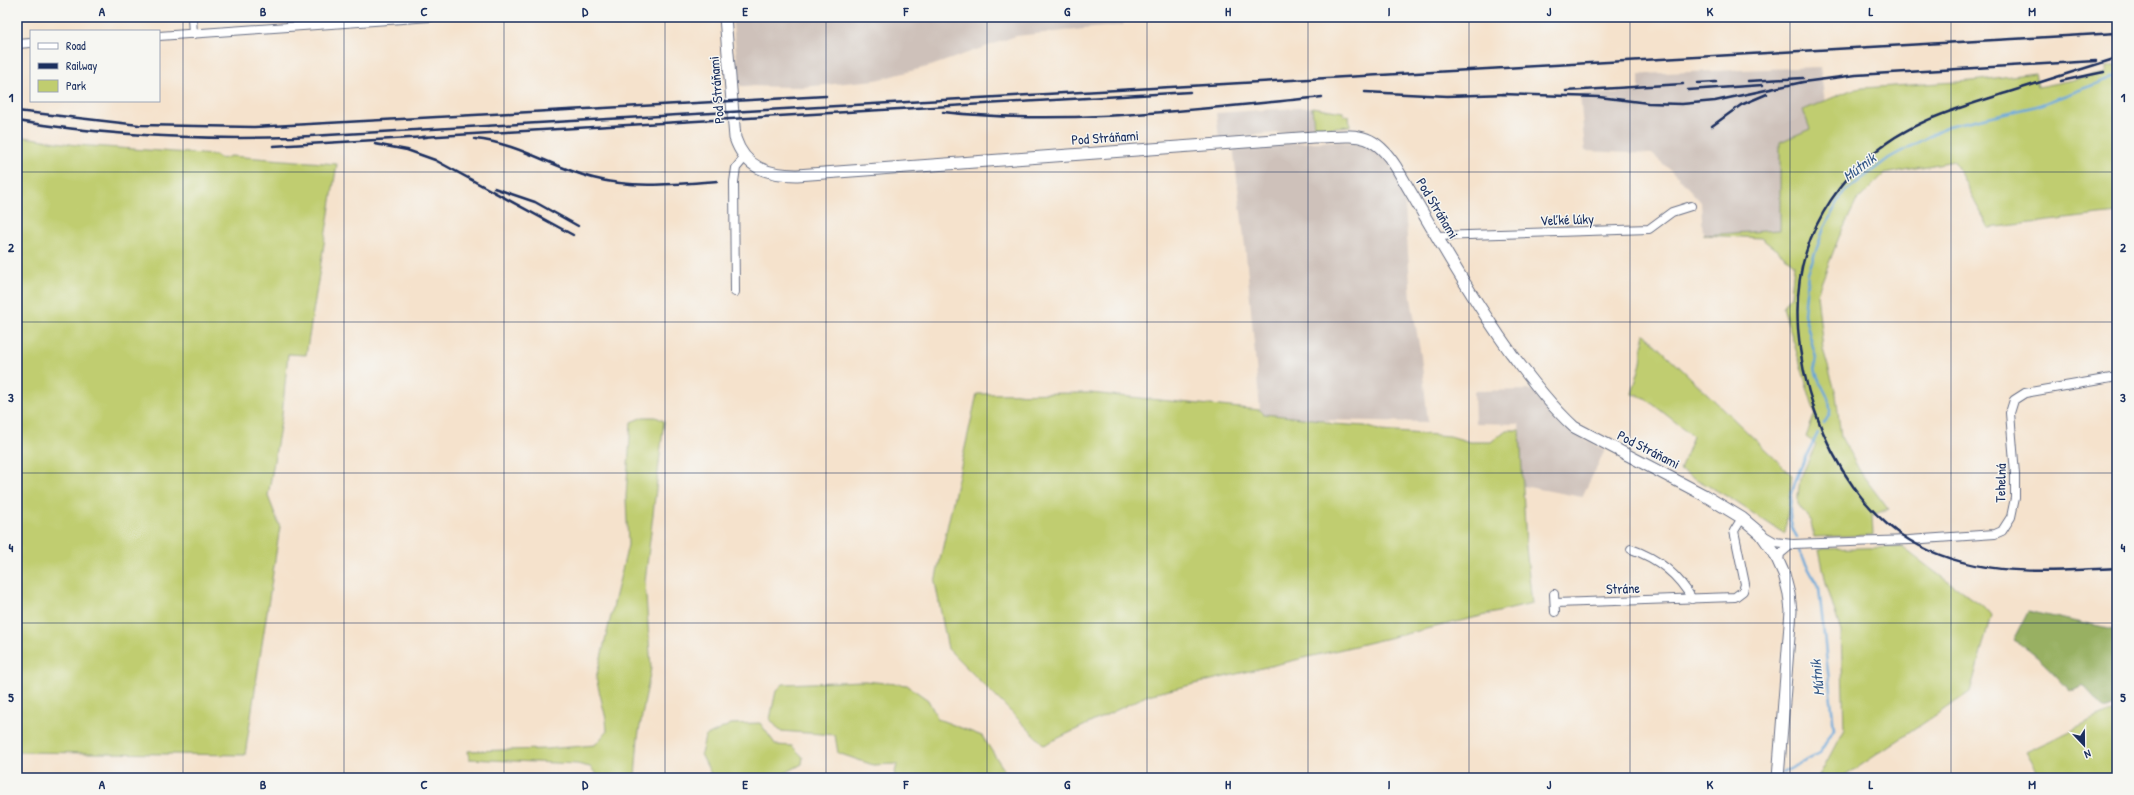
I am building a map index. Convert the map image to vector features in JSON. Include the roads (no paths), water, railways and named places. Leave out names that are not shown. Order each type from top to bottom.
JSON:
[{"type":"street","points":[[192,17],[193,34]]},
{"type":"street","points":[[160,36],[355,20],[431,17]]},
{"type":"street","name":"Pod Stráňami","points":[[725,17],[735,138],[745,158],[756,168],[774,175],[797,175],[1300,138],[1363,137],[1376,143],[1388,154],[1471,293],[1503,341],[1538,388],[1561,415],[1574,427],[1704,495],[1742,518],[1761,534],[1779,561],[1788,586],[1790,611],[1778,776]]},
{"type":"street","points":[[17,44],[30,43]]},
{"type":"street","points":[[736,292],[734,178],[736,168],[745,158]]},
{"type":"street","name":"Veľké lúky","points":[[1436,236],[1649,229],[1672,212],[1691,206]]},
{"type":"street","name":"Tehelná","points":[[1761,534],[1775,542],[1792,544],[1909,540],[1998,533],[2009,521],[2015,498],[2015,474],[2010,413],[2014,400],[2025,393],[2117,377]]},
{"type":"street","name":"Stráne","points":[[1554,594],[1555,607],[1732,598],[1738,595],[1744,588],[1744,577],[1734,531],[1742,518]]},
{"type":"street","points":[[1779,561],[1780,554],[1792,544]]},
{"type":"street","points":[[1631,549],[1652,557],[1660,563],[1682,584],[1692,599]]},
{"type":"waterway","name":"Mútnik","points":[[1824,423],[1830,413],[1830,405],[1818,379],[1815,365],[1816,358],[1804,314],[1808,273],[1824,228],[1843,193],[1889,158],[1948,126],[2037,106],[2117,76]]},
{"type":"waterway","name":"Mútnik","points":[[1797,537],[1792,525],[1790,512],[1791,499],[1799,471],[1818,433]]},
{"type":"waterway","name":"Mútnik","points":[[1782,773],[1819,754],[1834,729],[1819,588],[1799,551]]},
{"type":"railway","points":[[17,121],[86,130],[155,136],[224,138],[293,137],[2117,33]]},
{"type":"railway","points":[[2117,58],[1970,104],[1916,125],[1900,134],[1869,157],[1848,177],[1831,200],[1816,225],[1806,252],[1799,289],[1798,329],[1804,370],[1815,412],[1832,451],[1853,487],[1879,517],[1909,540],[1934,553],[1985,567],[2037,571],[2117,568]]},
{"type":"railway","points":[[1502,94],[1599,97],[1648,103],[1682,104],[1715,101],[1803,82],[1856,75],[2096,61]]},
{"type":"railway","points":[[2061,81],[2104,72]]},
{"type":"railway","points":[[1748,81],[1803,78]]},
{"type":"railway","points":[[1698,83],[1716,82]]},
{"type":"railway","points":[[1566,91],[1683,84]]},
{"type":"railway","points":[[1688,90],[1763,85]]},
{"type":"railway","points":[[422,137],[1190,92]]},
{"type":"railway","points":[[1365,92],[1447,96],[1507,94]]},
{"type":"railway","points":[[1712,126],[1741,105],[1767,94]]},
{"type":"railway","points":[[17,111],[139,125],[254,127],[826,96]]},
{"type":"railway","points":[[943,112],[990,116],[1085,117],[1180,111],[1322,97]]},
{"type":"railway","points":[[273,146],[427,137]]},
{"type":"railway","points":[[475,139],[505,145],[593,178],[624,184],[655,185],[717,181]]},
{"type":"railway","points":[[375,144],[407,150],[435,160],[573,235]]},
{"type":"railway","points":[[494,188],[535,202],[578,226]]}]
